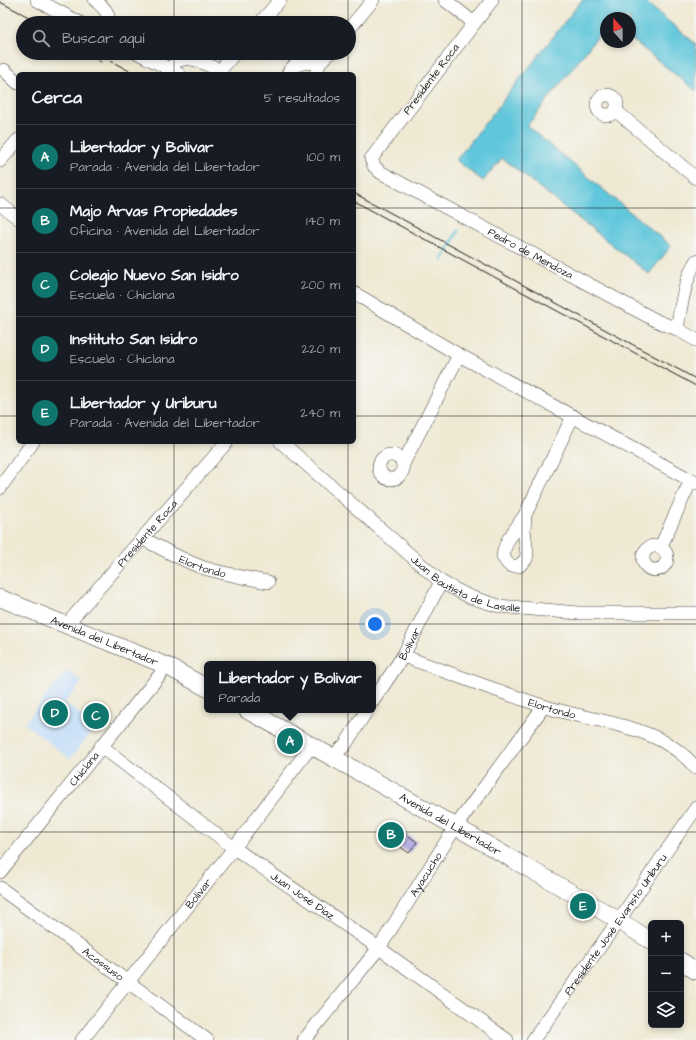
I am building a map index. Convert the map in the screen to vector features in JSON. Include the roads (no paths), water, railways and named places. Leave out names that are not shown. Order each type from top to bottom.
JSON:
[{"type":"main road","name":"Avenida del Libertador","points":[[0,598],[167,666],[204,686]]},
{"type":"main road","name":"Avenida del Libertador","points":[[252,713],[456,826],[619,920],[648,939]]},
{"type":"main road","points":[[684,963],[696,971]]},
{"type":"street","points":[[37,0],[67,16]]},
{"type":"street","points":[[95,0],[107,12],[108,16]]},
{"type":"street","points":[[266,16],[280,0]]},
{"type":"street","points":[[356,21],[373,0]]},
{"type":"street","points":[[445,0],[474,23]]},
{"type":"street","name":"Presidente Roca","points":[[371,159],[492,0]]},
{"type":"street","points":[[151,60],[174,72],[177,61],[182,60]]},
{"type":"street","points":[[193,60],[200,61],[218,72],[229,60]]},
{"type":"street","points":[[288,72],[296,65],[322,63]]},
{"type":"street","points":[[4,70],[16,81]]},
{"type":"street","points":[[616,111],[696,178]]},
{"type":"street","points":[[0,160],[16,142]]},
{"type":"street","name":"Pedro de Mendoza","points":[[371,159],[374,166],[380,172],[657,321],[696,340]]},
{"type":"street","points":[[0,204],[16,216]]},
{"type":"street","points":[[676,329],[685,292],[696,258]]},
{"type":"street","points":[[356,294],[459,355],[693,482],[661,546]]},
{"type":"street","points":[[403,464],[459,355]]},
{"type":"street","points":[[525,515],[572,416]]},
{"type":"street","points":[[2,483],[31,444]]},
{"type":"street","name":"Presidente Roca","points":[[67,624],[225,444]]},
{"type":"street","name":"Juan Bautista de Lasalle","points":[[283,444],[441,582],[470,597],[499,606],[578,612],[696,613]]},
{"type":"street","name":"Elortondo","points":[[142,538],[172,554],[203,567],[235,576],[268,582]]},
{"type":"street","name":"Bolívar","points":[[376,696],[403,656],[441,582]]},
{"type":"street","name":"Elortondo","points":[[403,656],[544,706],[655,736],[675,748],[696,768]]},
{"type":"street","name":"Chiclana","points":[[0,872],[167,666]]},
{"type":"street","name":"Ayacucho","points":[[304,1040],[379,948],[456,826],[544,706]]},
{"type":"street","points":[[332,757],[345,745],[365,713]]},
{"type":"street","name":"Juan José Díaz","points":[[101,746],[234,848],[379,948],[507,1040]]},
{"type":"street","name":"Bolívar","points":[[82,1040],[234,848],[312,746]]},
{"type":"street","name":"Presidente José Evaristo Uriburu","points":[[533,1040],[619,920],[696,808]]},
{"type":"street","name":"Acassuso","points":[[0,888],[207,1040]]},
{"type":"water","points":[[582,0],[643,0],[696,44],[696,91],[636,43],[636,12],[600,12],[600,34],[527,126],[671,246],[649,274],[502,158],[483,181],[456,160]]},
{"type":"waterway","points":[[442,260],[458,231]]},
{"type":"tram line","points":[[0,2],[27,16]]},
{"type":"tram line","points":[[97,60],[101,62]]},
{"type":"tram line","points":[[109,60],[131,72]]},
{"type":"tram line","points":[[356,194],[696,379]]},
{"type":"tram line","points":[[356,202],[696,386]]},
{"type":"place","name":"Instituto San Isidro","points":[[55,713]]},
{"type":"place","name":"Colegio Nuevo San Isidro","points":[[96,716]]},
{"type":"place","name":"Libertador y Bolivar","points":[[290,741]]},
{"type":"place","name":"Majo Arvas Propiedades","points":[[391,835]]},
{"type":"place","name":"Libertador y Uriburu","points":[[583,906]]}]
